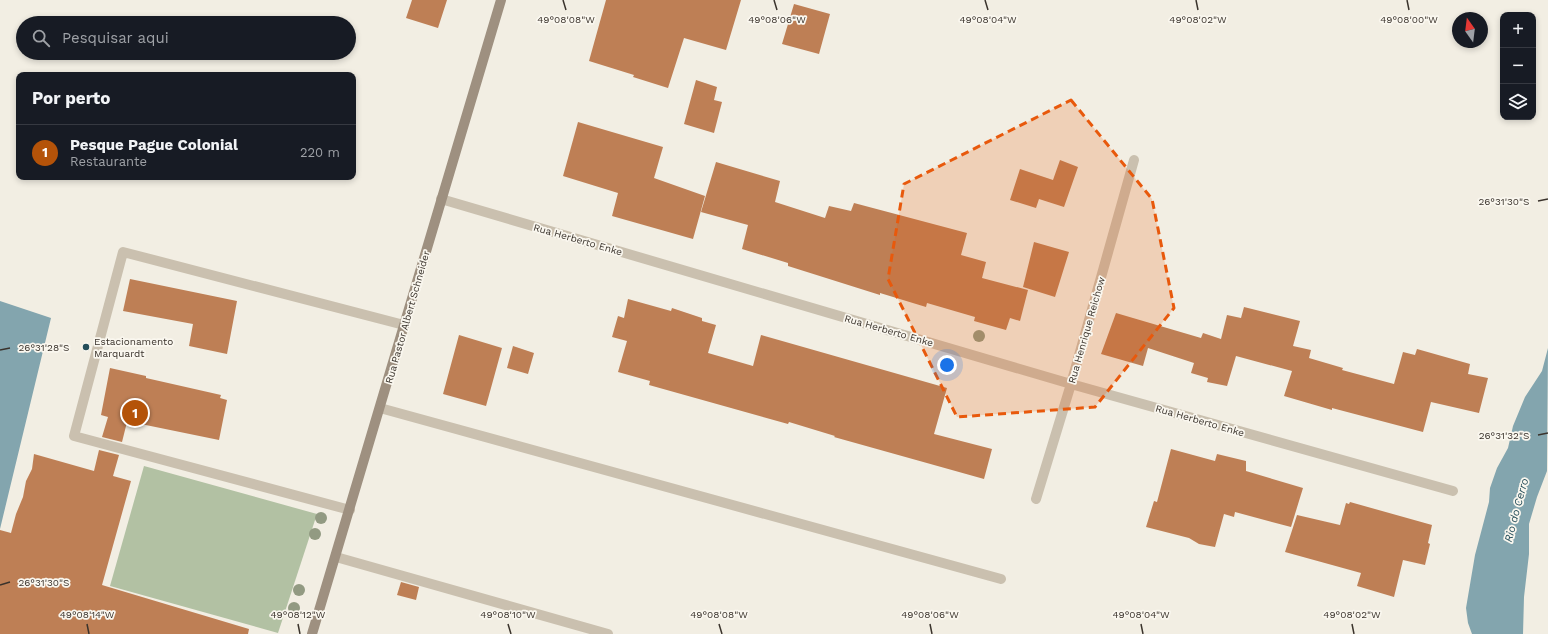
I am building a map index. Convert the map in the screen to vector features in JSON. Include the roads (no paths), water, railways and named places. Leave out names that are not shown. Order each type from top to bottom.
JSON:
[{"type":"main road","name":"Rua Pastor Albert Schneider","points":[[312,634],[501,0]]},
{"type":"street","name":"Rua Henrique Reichow","points":[[1036,498],[1071,384],[1134,160]]},
{"type":"street","name":"Rua Herberto Enke","points":[[441,199],[1071,384],[1452,491]]},
{"type":"street","points":[[350,510],[74,436],[123,252],[404,325]]},
{"type":"street","points":[[380,408],[1001,579]]},
{"type":"street","points":[[336,557],[608,634]]},
{"type":"water","points":[[0,301],[51,318],[0,529]]},
{"type":"water","name":"Rio do Cerro","points":[[1548,348],[1547,471],[1529,524],[1529,554],[1524,597],[1523,634],[1472,634],[1468,623],[1466,608],[1475,555],[1489,502],[1490,488],[1497,468],[1508,448],[1513,426],[1525,397],[1542,371]]},
{"type":"place","name":"Estacionamento Marquardt","points":[[86,347]]},
{"type":"place","name":"Pesque Pague Colonial","points":[[135,413]]}]
